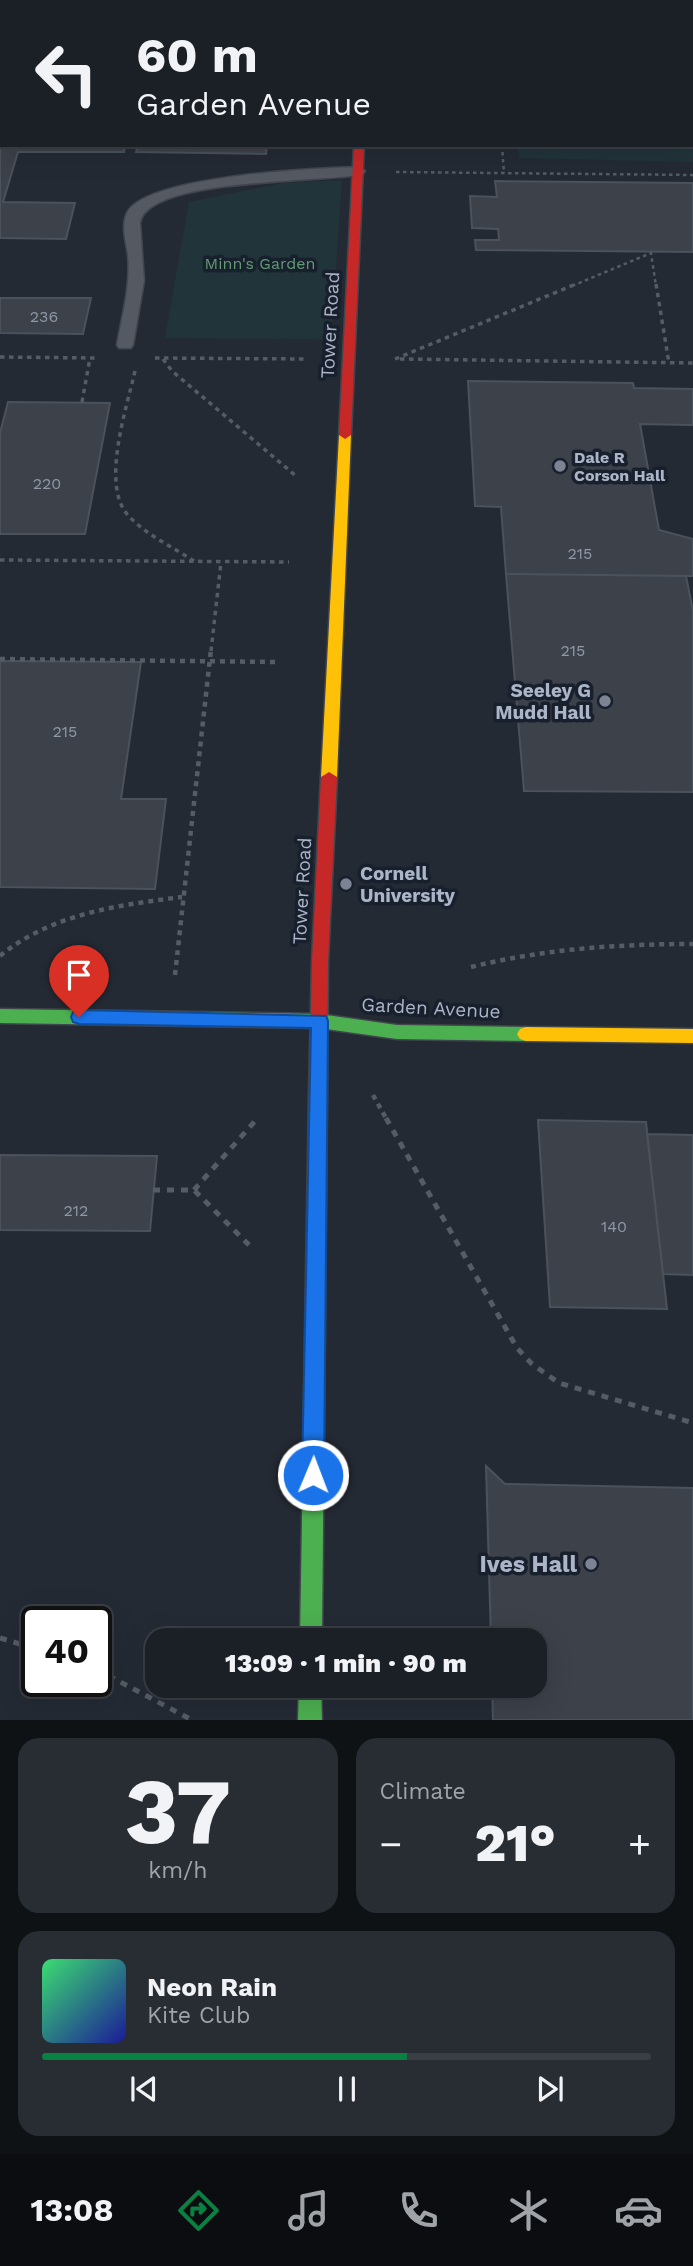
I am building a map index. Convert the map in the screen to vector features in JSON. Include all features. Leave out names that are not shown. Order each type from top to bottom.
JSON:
[{"type":"street","name":"Tower Road","points":[[311,1628],[320,961],[359,147]]},
{"type":"street","name":"Garden Avenue","points":[[0,1016],[320,1021],[397,1031],[693,1036]]},
{"type":"street","points":[[310,1698],[310,1720]]},
{"type":"lane","points":[[125,345],[136,276],[132,223],[134,213],[140,206],[159,195],[185,188],[319,172],[358,171]]},
{"type":"path","points":[[502,147],[504,173]]},
{"type":"path","points":[[358,171],[693,175]]},
{"type":"path","points":[[669,363],[651,253],[395,359],[642,363],[669,363],[693,363]]},
{"type":"path","points":[[82,402],[90,358]]},
{"type":"path","points":[[137,358],[117,462],[116,491],[126,513],[195,562]]},
{"type":"path","points":[[163,358],[172,371],[296,475]]},
{"type":"path","points":[[0,559],[289,562]]},
{"type":"path","points":[[175,975],[181,898],[221,562]]},
{"type":"path","points":[[0,659],[278,662]]},
{"type":"path","points":[[0,956],[26,936],[62,922],[145,902],[181,898]]},
{"type":"path","points":[[471,967],[543,952],[594,947],[692,944]]},
{"type":"path","points":[[373,1095],[517,1348],[533,1367],[574,1392],[642,1406],[693,1423]]},
{"type":"path","points":[[194,1190],[254,1121]]},
{"type":"path","points":[[153,1190],[194,1190],[248,1245]]},
{"type":"path","points":[[0,1638],[21,1644]]},
{"type":"path","points":[[112,1676],[192,1720]]},
{"type":"green space","points":[[518,147],[693,147],[693,162],[519,158]]},
{"type":"green space","name":"Minn's Garden","points":[[342,180],[331,339],[165,338],[189,202],[284,183]]},
{"type":"building","points":[[0,147],[125,147],[124,152],[18,152],[3,202],[75,203],[66,239],[0,238]]},
{"type":"building","points":[[137,147],[267,147],[266,154],[136,152]]},
{"type":"building","points":[[495,181],[693,183],[693,252],[476,250],[475,240],[499,240],[498,229],[472,228],[470,196],[497,197]]},
{"type":"building","points":[[0,298],[91,298],[83,334],[0,333]]},
{"type":"building","name":"Dale R Corson Hall","points":[[468,381],[633,383],[634,388],[693,389],[693,425],[640,424],[659,530],[693,539],[693,576],[506,574],[501,507],[475,506]]},
{"type":"building","points":[[8,402],[110,403],[85,534],[0,534],[0,433]]},
{"type":"building","name":"Seeley G Mudd Hall","points":[[506,574],[686,576],[693,611],[693,792],[524,791]]},
{"type":"building","points":[[0,661],[141,662],[121,799],[166,799],[155,889],[0,887]]},
{"type":"building","points":[[538,1120],[646,1122],[667,1309],[550,1307]]},
{"type":"building","points":[[647,1134],[693,1135],[693,1275],[663,1274]]},
{"type":"building","points":[[0,1155],[157,1156],[150,1231],[0,1230]]},
{"type":"building","name":"Ives Hall","points":[[486,1466],[505,1484],[693,1488],[693,1720],[493,1720],[492,1698],[547,1698],[547,1628],[491,1628]]},
{"type":"traffic: fast","points":[[0,1016],[319,1021],[397,1032],[526,1034]]},
{"type":"traffic: fast","points":[[311,1628],[318,1097]]},
{"type":"traffic: fast","points":[[310,1698],[310,1720]]},
{"type":"traffic: slow","points":[[329,777],[345,435]]},
{"type":"traffic: slow","points":[[526,1034],[693,1036]]},
{"type":"traffic: jam","points":[[345,435],[359,147]]},
{"type":"traffic: jam","points":[[318,1097],[320,961],[329,777]]},
{"type":"place","name":"Dale R Corson Hall","points":[[560,466]]},
{"type":"place","name":"Seeley G Mudd Hall","points":[[605,701]]},
{"type":"place","name":"Cornell University","points":[[346,884]]},
{"type":"place","name":"Ives Hall","points":[[591,1564]]},
{"type":"route","points":[[79,1017],[320,1021],[313,1475]]}]
